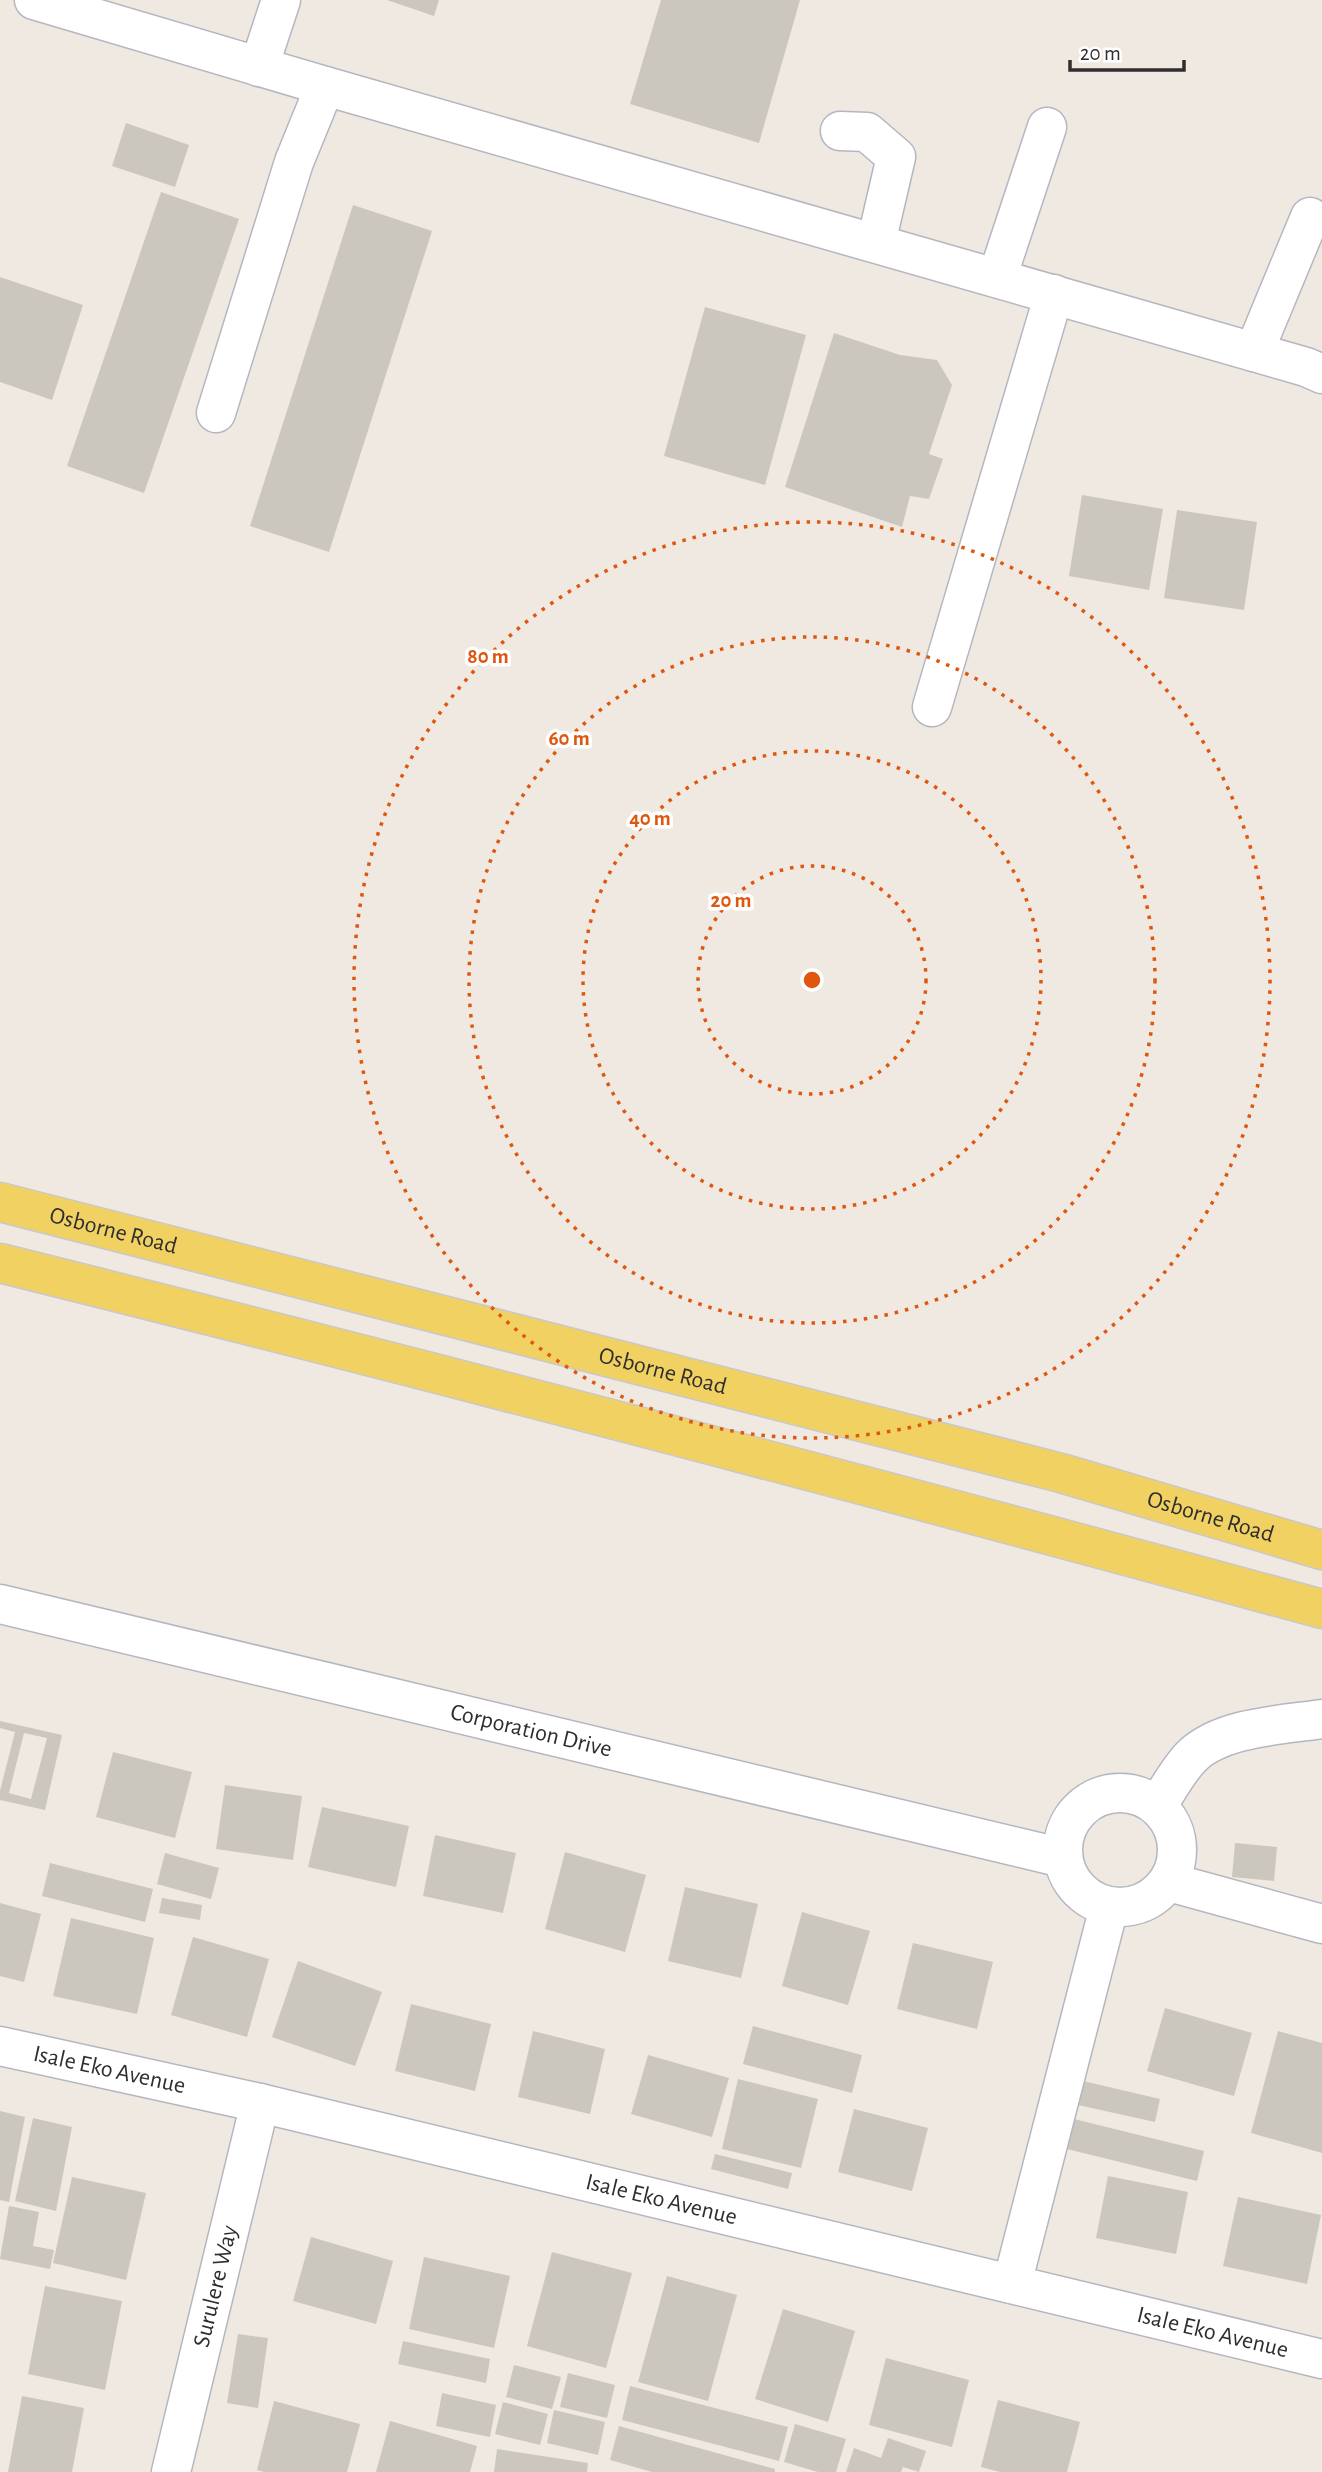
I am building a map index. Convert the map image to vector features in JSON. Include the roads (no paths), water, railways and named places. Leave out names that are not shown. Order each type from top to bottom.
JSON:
[{"type":"main road","name":"Osborne Road","points":[[0,1202],[1061,1473],[1322,1550]]},
{"type":"main road","points":[[0,1262],[882,1490],[1322,1609]]},
{"type":"street","points":[[34,0],[106,9],[259,67],[1054,294],[1322,374]]},
{"type":"street","points":[[259,67],[281,0]]},
{"type":"street","points":[[216,414],[294,162],[325,86]]},
{"type":"street","points":[[998,278],[1048,127]]},
{"type":"street","points":[[840,131],[867,132],[896,157],[876,243]]},
{"type":"street","points":[[1254,352],[1310,217]]},
{"type":"street","points":[[932,707],[1054,294]]},
{"type":"street","name":"Corporation Drive","points":[[0,1604],[1063,1858]]},
{"type":"street","points":[[1157,1806],[1191,1757],[1212,1741],[1255,1728],[1322,1719]]},
{"type":"street","points":[[1132,1793],[1157,1806],[1174,1828],[1178,1856],[1168,1882],[1152,1898],[1131,1907],[1109,1907],[1087,1898],[1070,1880],[1063,1858],[1065,1830],[1080,1808],[1105,1794],[1132,1793]]},
{"type":"street","points":[[1168,1882],[1322,1924]]},
{"type":"street","points":[[1012,2284],[1109,1907]]},
{"type":"street","name":"Isale Eko Avenue","points":[[0,2046],[260,2103],[1322,2359]]},
{"type":"street","name":"Surulere Way","points":[[171,2472],[260,2103]]}]
